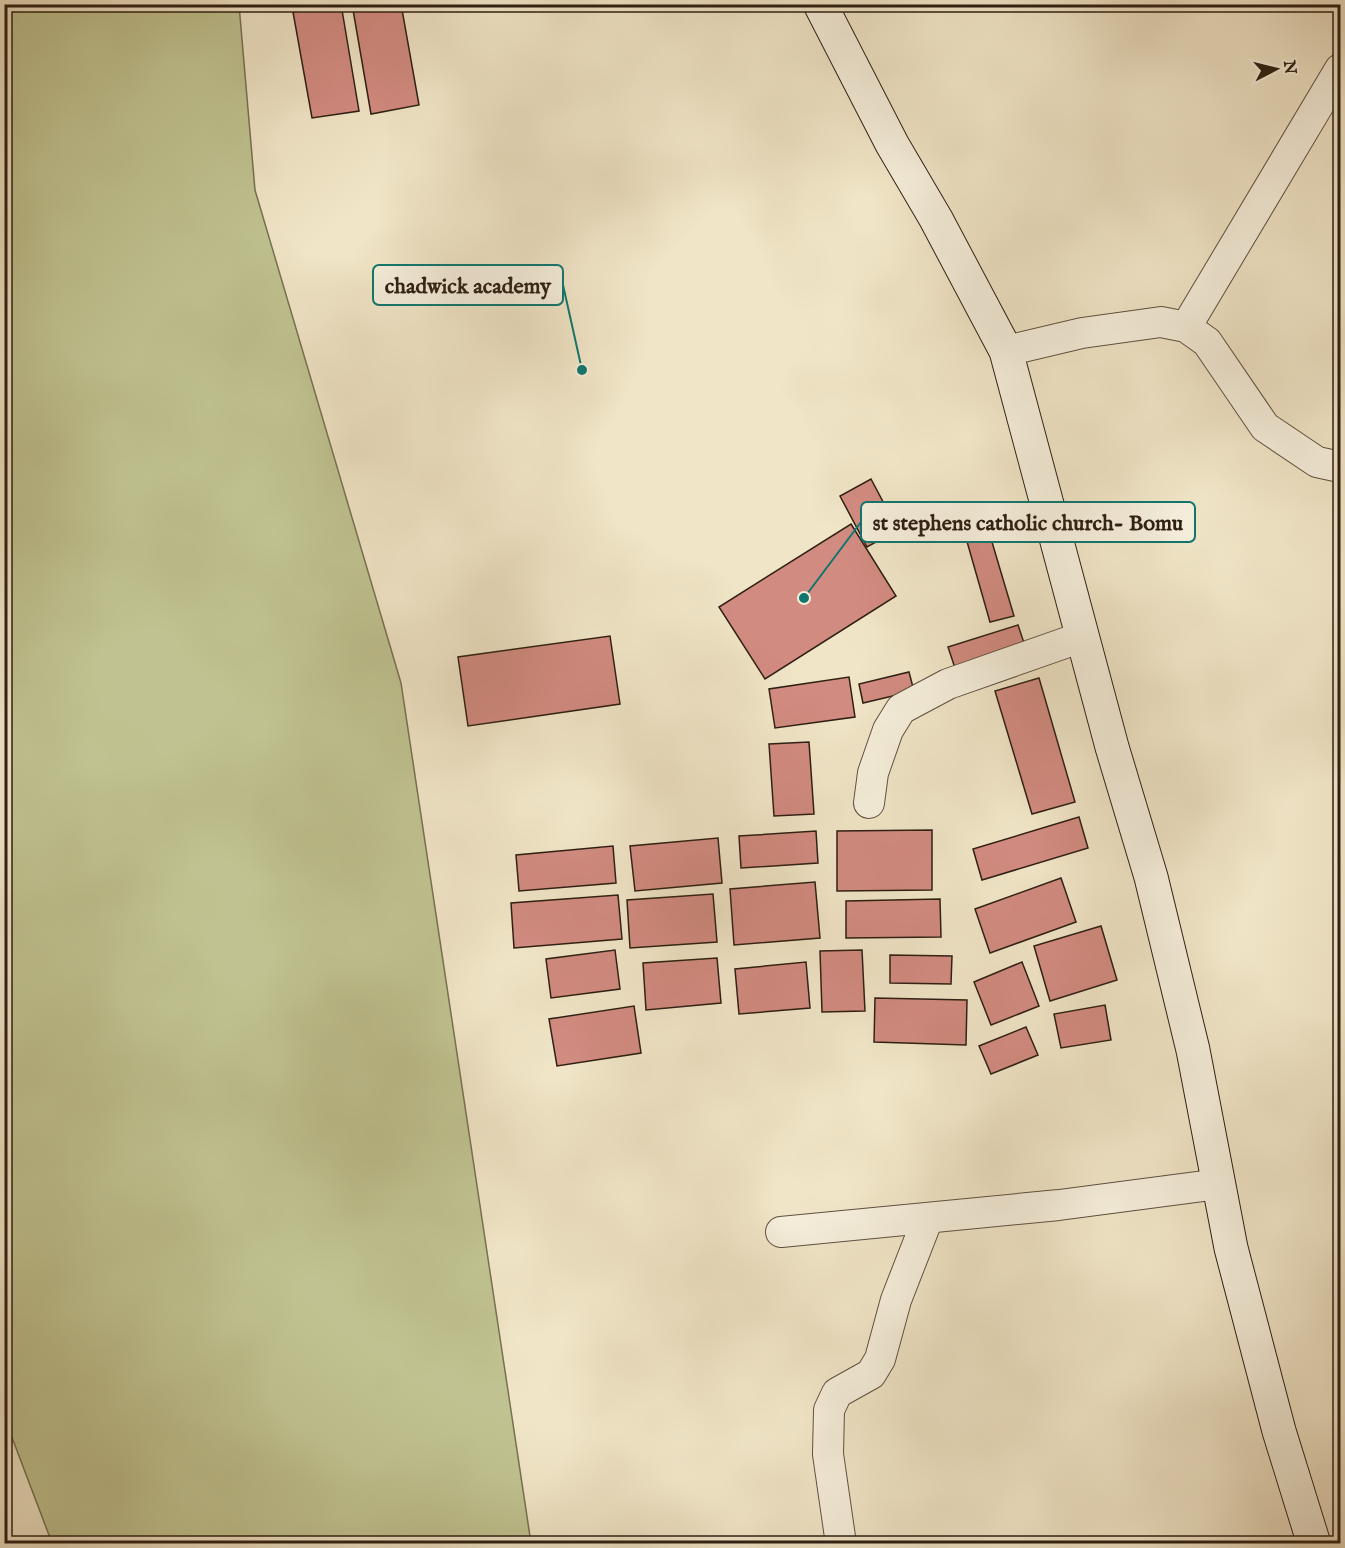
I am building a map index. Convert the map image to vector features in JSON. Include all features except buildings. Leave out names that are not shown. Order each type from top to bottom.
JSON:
[{"type":"street","points":[[820,4],[892,144],[936,219],[1006,351],[1082,637],[1151,877],[1193,1050],[1244,1302],[1314,1544]]},
{"type":"street","points":[[1186,327],[1341,69]]},
{"type":"street","points":[[1006,351],[1082,333],[1161,322],[1186,327],[1207,342],[1265,427],[1317,462],[1341,466]]},
{"type":"street","points":[[869,803],[873,773],[888,730],[901,709],[948,684],[1082,637]]},
{"type":"street","points":[[781,1232],[928,1218],[1219,1184]]},
{"type":"street","points":[[841,1544],[828,1454],[830,1410],[841,1389],[871,1374],[880,1359],[896,1300],[928,1218]]},
{"type":"green space","points":[[5,4],[239,5],[255,190],[401,683],[531,1543],[52,1543],[5,1419]]},
{"type":"place","name":"chadwick academy","points":[[582,370]]},
{"type":"place","name":"st stephens catholic church- Bomu","points":[[804,598]]}]
